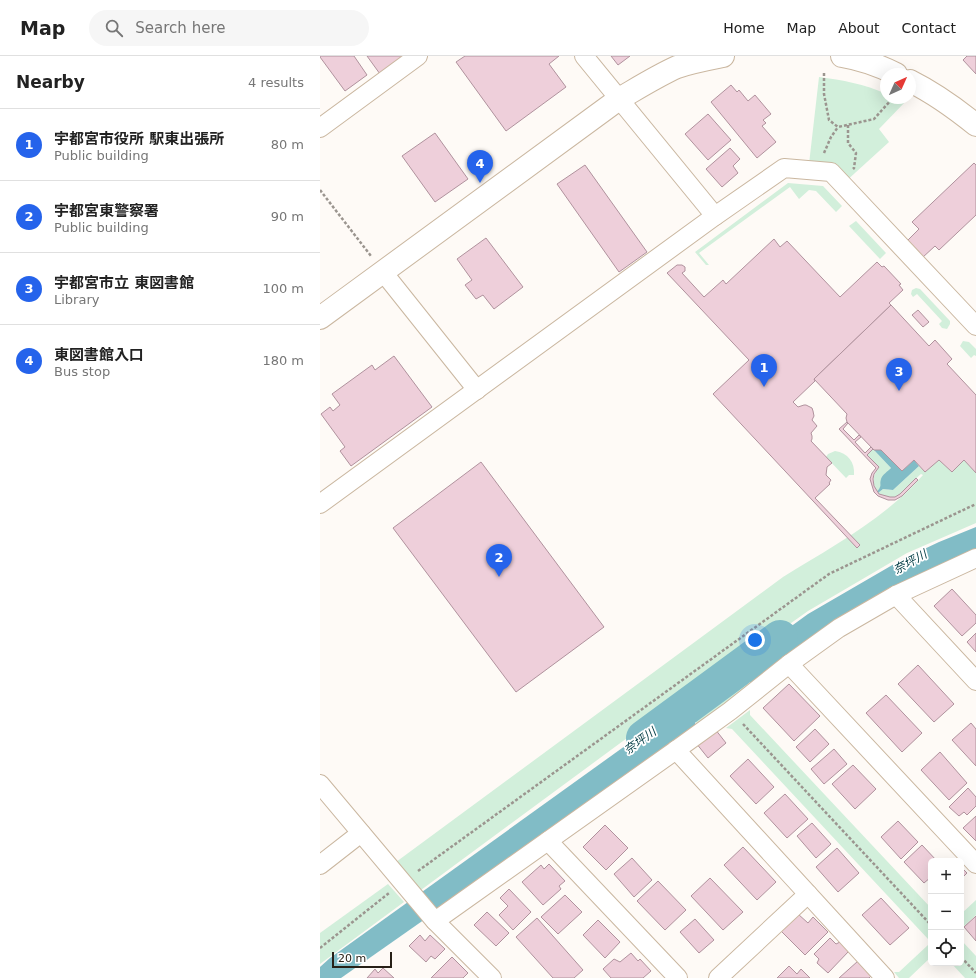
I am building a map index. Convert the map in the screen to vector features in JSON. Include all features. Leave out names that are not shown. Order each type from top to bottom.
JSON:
[{"type":"street","points":[[320,128],[418,56]]},
{"type":"street","points":[[584,56],[715,216]]},
{"type":"street","points":[[320,318],[620,99],[650,81],[678,67],[723,56]]},
{"type":"street","points":[[842,56],[882,68]]},
{"type":"street","points":[[916,84],[951,105],[976,125]]},
{"type":"street","points":[[320,504],[715,216],[784,168],[831,172],[976,326]]},
{"type":"street","points":[[383,272],[477,390]]},
{"type":"street","points":[[431,916],[548,841],[730,711],[789,664],[839,628],[896,595],[976,558]]},
{"type":"street","points":[[896,595],[976,682]]},
{"type":"street","points":[[789,664],[976,864]]},
{"type":"street","points":[[676,750],[885,978]]},
{"type":"street","points":[[320,784],[431,916],[492,978]]},
{"type":"street","points":[[320,864],[361,833]]},
{"type":"street","points":[[548,841],[678,978]]},
{"type":"street","points":[[718,978],[808,894]]},
{"type":"path","points":[[824,73],[824,94],[828,120],[838,127],[874,119],[888,104]]},
{"type":"path","points":[[848,125],[848,143],[856,153],[854,168],[850,172]]},
{"type":"path","points":[[320,190],[383,272]]},
{"type":"path","points":[[320,948],[407,888],[829,574],[976,504]]},
{"type":"path","points":[[730,711],[928,922]]},
{"type":"path","points":[[964,960],[976,973]]},
{"type":"green space","points":[[819,77],[862,85],[880,92],[880,104],[903,104],[879,129],[889,142],[844,183],[809,164]]},
{"type":"green space","points":[[788,183],[823,186],[842,206],[836,212],[816,191],[809,190],[799,199],[790,187],[699,253],[709,265],[706,265],[695,252]]},
{"type":"green space","points":[[856,221],[886,253],[880,259],[849,226]]},
{"type":"green space","points":[[916,288],[920,289],[950,321],[947,329],[942,328],[939,324],[942,321],[917,294],[913,297],[911,294],[912,290]]},
{"type":"green space","points":[[963,341],[969,342],[976,349],[976,356],[974,355],[971,358],[960,346]]},
{"type":"green space","points":[[873,449],[891,468],[881,481],[881,487],[877,492],[874,485],[874,480],[875,474],[879,467],[867,455]]},
{"type":"green space","points":[[835,451],[844,454],[850,459],[854,470],[854,475],[849,475],[846,478],[826,457],[828,454]]},
{"type":"green space","points":[[939,460],[952,472],[964,460],[976,473],[976,523],[907,553],[808,611],[735,663],[751,686],[698,725],[680,699],[421,890],[396,862],[783,577],[875,519],[908,491],[923,475],[921,474],[898,496],[887,497],[878,493],[883,489],[893,490],[919,466],[925,472]]},
{"type":"green space","points":[[750,710],[750,715],[928,905],[928,939],[732,729],[726,728]]},
{"type":"green space","points":[[388,884],[404,902],[320,964],[320,933]]},
{"type":"green space","points":[[976,900],[976,915],[964,926],[964,911]]},
{"type":"green space","points":[[964,943],[976,956],[976,978],[965,978],[954,966],[964,966]]},
{"type":"green space","points":[[928,945],[928,960],[909,978],[899,978],[894,972],[899,972]]},
{"type":"water","points":[[874,450],[881,450],[902,471],[914,460],[919,466],[893,490],[883,489],[878,493],[880,481],[891,468]]},
{"type":"water","points":[[976,527],[976,550],[833,624],[751,683],[738,665],[808,614],[901,560]]},
{"type":"water","points":[[682,705],[697,726],[341,978],[320,978],[320,967],[330,958]]},
{"type":"building","points":[[320,56],[354,56],[367,75],[345,91]]},
{"type":"building","points":[[367,56],[405,56],[380,74]]},
{"type":"building","points":[[465,56],[559,56],[549,64],[566,87],[506,131],[456,62]]},
{"type":"building","points":[[611,56],[630,56],[618,65]]},
{"type":"building","points":[[967,56],[976,56],[976,74],[963,60]]},
{"type":"building","points":[[731,85],[737,92],[739,90],[748,101],[755,95],[771,114],[763,120],[766,123],[762,126],[776,142],[757,158],[711,102]]},
{"type":"building","points":[[708,114],[731,140],[708,160],[685,134]]},
{"type":"building","points":[[435,133],[468,179],[435,202],[402,156]]},
{"type":"building","points":[[730,148],[740,159],[733,166],[738,173],[722,187],[706,169]]},
{"type":"building","points":[[974,163],[976,165],[976,215],[939,250],[935,246],[922,258],[907,241],[919,229],[912,222]]},
{"type":"building","points":[[585,165],[647,252],[619,272],[557,184]]},
{"type":"building","points":[[486,238],[523,287],[494,309],[483,295],[476,299],[465,285],[472,280],[457,259]]},
{"type":"building","points":[[774,239],[780,247],[787,241],[840,297],[877,262],[882,267],[884,266],[901,284],[899,285],[903,290],[889,303],[891,305],[814,379],[815,381],[793,402],[798,407],[806,405],[812,408],[814,416],[812,420],[817,426],[811,433],[811,441],[832,463],[827,467],[826,475],[831,480],[829,483],[830,484],[815,498],[860,545],[857,548],[713,394],[749,360],[667,273],[677,265],[682,265],[685,267],[685,271],[682,273],[704,297],[723,280],[726,284]]},
{"type":"building","points":[[891,305],[929,346],[935,340],[952,359],[947,364],[976,395],[976,473],[964,460],[952,472],[939,460],[925,472],[914,460],[902,471],[881,450],[874,450],[847,422],[847,414],[814,379]]},
{"type":"building","points":[[918,310],[929,322],[923,327],[912,315]]},
{"type":"building","points":[[394,356],[432,407],[351,466],[340,451],[345,447],[321,414],[330,407],[333,411],[340,405],[332,394],[372,365],[375,370]]},
{"type":"building","points":[[847,422],[848,423],[843,429],[854,440],[859,435],[861,437],[855,442],[865,453],[871,447],[873,449],[867,455],[879,467],[874,474],[873,479],[874,486],[879,494],[895,497],[916,478],[918,480],[902,496],[895,500],[888,500],[878,496],[874,492],[870,479],[876,468],[839,429]]},
{"type":"building","points":[[481,462],[604,627],[516,692],[393,528]]},
{"type":"building","points":[[952,589],[976,615],[976,623],[962,636],[934,606]]},
{"type":"building","points":[[976,633],[976,652],[967,642]]},
{"type":"building","points":[[918,665],[954,704],[934,722],[898,684]]},
{"type":"building","points":[[789,684],[820,716],[794,741],[763,708]]},
{"type":"building","points":[[886,695],[922,733],[902,752],[866,713]]},
{"type":"building","points":[[971,723],[976,729],[976,766],[952,740]]},
{"type":"building","points":[[715,729],[726,743],[708,758],[696,743]]},
{"type":"building","points":[[815,729],[829,744],[810,762],[796,747]]},
{"type":"building","points":[[834,749],[847,764],[824,784],[811,769]]},
{"type":"building","points":[[940,752],[967,783],[949,800],[921,770]]},
{"type":"building","points":[[748,759],[774,787],[756,804],[730,776]]},
{"type":"building","points":[[853,765],[876,789],[855,809],[832,784]]},
{"type":"building","points":[[968,788],[976,797],[976,806],[967,815],[964,812],[959,816],[949,807]]},
{"type":"building","points":[[785,794],[808,819],[787,838],[764,813]]},
{"type":"building","points":[[976,816],[976,841],[963,828]]},
{"type":"building","points":[[898,821],[918,842],[901,859],[881,837]]},
{"type":"building","points":[[812,823],[831,844],[816,858],[797,836]]},
{"type":"building","points":[[605,825],[628,848],[606,870],[583,847]]},
{"type":"building","points":[[922,845],[934,858],[928,858],[928,880],[924,883],[904,862]]},
{"type":"building","points":[[743,847],[776,882],[757,900],[724,865]]},
{"type":"building","points":[[837,848],[859,873],[838,892],[816,867]]},
{"type":"building","points":[[632,858],[652,880],[634,897],[614,874]]},
{"type":"building","points":[[549,864],[565,881],[559,886],[561,889],[543,905],[522,882],[541,865],[544,869]]},
{"type":"building","points":[[710,878],[743,912],[723,930],[691,896]]},
{"type":"building","points":[[658,881],[686,910],[665,930],[637,901]]},
{"type":"building","points":[[509,889],[531,912],[513,930],[499,915],[508,906],[500,898]]},
{"type":"building","points":[[565,895],[582,912],[558,934],[541,917]]},
{"type":"building","points":[[881,898],[909,928],[890,945],[862,915]]},
{"type":"building","points":[[487,912],[509,933],[496,946],[474,925]]},
{"type":"building","points":[[798,914],[808,923],[813,917],[828,932],[805,955],[781,931]]},
{"type":"building","points":[[976,916],[976,941],[964,927]]},
{"type":"building","points":[[537,918],[583,970],[574,978],[553,978],[516,937]]},
{"type":"building","points":[[695,919],[714,940],[699,953],[680,932]]},
{"type":"building","points":[[598,920],[620,942],[605,958],[583,935]]},
{"type":"building","points":[[420,935],[425,941],[430,935],[445,949],[435,959],[431,956],[426,962],[409,946]]},
{"type":"building","points":[[830,938],[836,944],[840,942],[849,951],[828,973],[817,963],[819,959],[814,954]]},
{"type":"building","points":[[631,953],[638,961],[640,959],[651,971],[643,978],[611,978],[603,969],[614,959],[620,962]]},
{"type":"building","points":[[452,957],[468,973],[463,978],[431,978]]},
{"type":"building","points":[[858,961],[871,976],[869,978],[839,978]]},
{"type":"building","points":[[789,966],[797,974],[801,969],[810,978],[777,978]]},
{"type":"building","points":[[383,968],[394,978],[367,978],[375,969],[378,973]]},
{"type":"waterway","name":"奈坪川","points":[[644,738],[780,638]]},
{"type":"place","name":"東図書館入口","points":[[480,183]]},
{"type":"place","name":"宇都宮市役所 駅東出張所","points":[[764,387]]},
{"type":"place","name":"宇都宮市立 東図書館","points":[[899,391]]},
{"type":"place","name":"宇都宮東警察署","points":[[499,577]]}]
